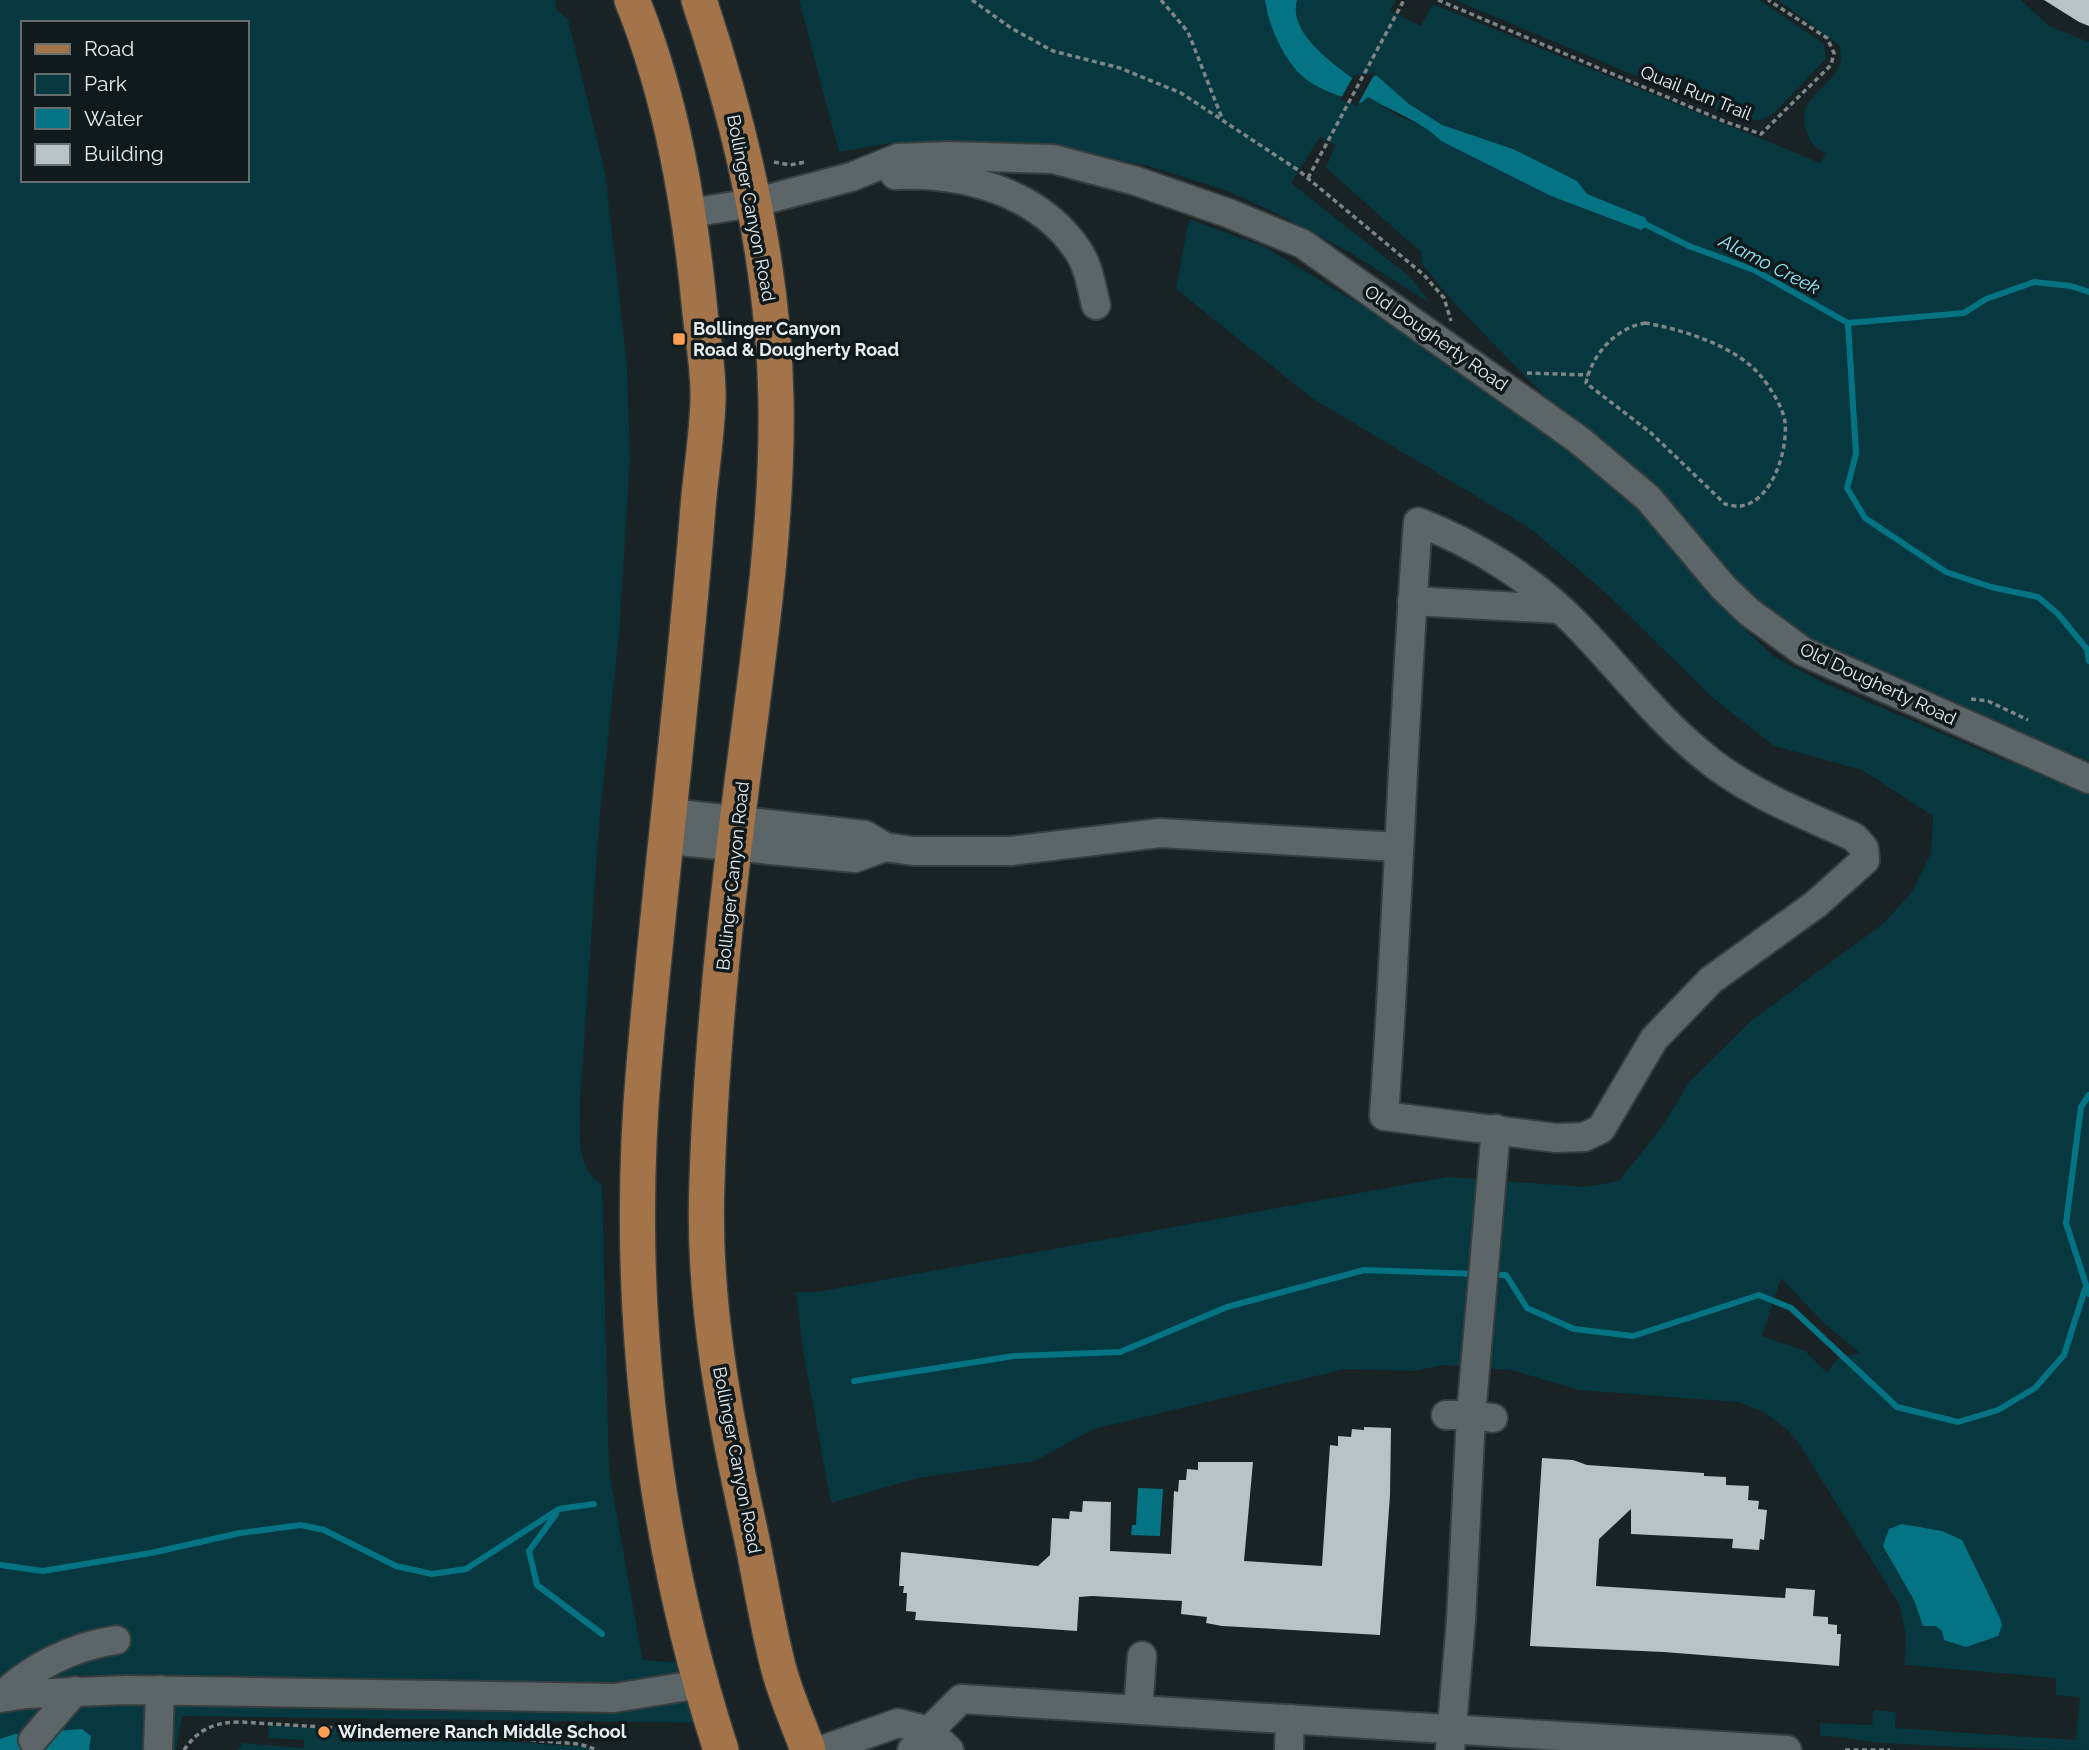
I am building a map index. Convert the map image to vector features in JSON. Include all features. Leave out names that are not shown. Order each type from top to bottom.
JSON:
[{"type":"main road","points":[[632,0],[665,109],[690,213],[709,397],[669,826],[643,1068],[638,1188],[640,1310],[653,1447],[673,1567],[701,1684],[721,1750]]},
{"type":"main road","name":"Bollinger Canyon Road","points":[[699,0],[729,96],[753,203],[770,298],[776,401],[774,505],[736,832],[706,1186],[711,1312],[726,1423],[779,1669],[808,1750]]},
{"type":"street","name":"Old Dougherty Road","points":[[690,213],[753,203],[850,177],[898,158],[949,156],[1053,159],[1136,181],[1303,244],[1579,440],[1648,498],[1723,587],[1775,633],[1804,652],[2089,779]]},
{"type":"street","points":[[850,177],[921,174],[985,184],[1031,204],[1077,249],[1087,270],[1096,305]]},
{"type":"street","points":[[1418,522],[1446,532],[1491,559],[1560,609],[1700,753],[1747,787],[1854,837],[1864,848],[1865,860],[1816,904],[1711,980],[1654,1040],[1601,1129],[1584,1137],[1556,1138],[1384,1116],[1395,957],[1398,847],[1412,601],[1418,522]]},
{"type":"street","points":[[1412,601],[1560,609]]},
{"type":"street","points":[[669,826],[736,832],[855,858],[885,847],[914,851],[1011,851],[1160,833],[1398,847]]},
{"type":"street","points":[[1450,1740],[1461,1620],[1470,1416],[1496,1129]]},
{"type":"street","points":[[0,1698],[33,1670],[102,1642],[116,1640]]},
{"type":"street","points":[[1138,1710],[1142,1656]]},
{"type":"street","points":[[0,1698],[75,1691],[160,1690],[614,1698],[701,1684]]},
{"type":"street","points":[[158,1750],[160,1690]]},
{"type":"street","points":[[33,1740],[75,1691]]},
{"type":"street","points":[[822,1750],[898,1723],[930,1744],[961,1699],[1290,1719],[1450,1740],[1787,1750]]},
{"type":"street","points":[[1289,1750],[1290,1719]]},
{"type":"path","points":[[972,0],[1042,46],[1120,68],[1181,93],[1308,178],[1424,275],[1444,298],[1451,317],[1452,336],[1448,345]]},
{"type":"path","points":[[1161,0],[1188,32],[1223,120]]},
{"type":"path","points":[[1308,178],[1404,0]]},
{"type":"path","name":"Quail Run Trail","points":[[1438,0],[1726,122],[1761,134],[1831,65],[1835,52],[1827,38],[1768,0]]},
{"type":"path","points":[[1636,324],[1661,326],[1725,350],[1760,375],[1784,419],[1785,436],[1773,479],[1759,498],[1741,506],[1726,504],[1651,433],[1586,383],[1588,375],[1590,366],[1618,332],[1636,324]]},
{"type":"path","points":[[1523,372],[1588,375]]},
{"type":"path","points":[[184,1750],[202,1731],[218,1722],[530,1740],[579,1744],[597,1750]]},
{"type":"path","points":[[1845,1750],[1890,1750]]},
{"type":"green space","points":[[0,0],[555,0],[556,10],[568,19],[605,173],[627,365],[630,458],[619,635],[599,823],[580,1103],[583,1159],[593,1177],[602,1184],[609,1471],[643,1660],[699,1664],[713,1723],[182,1716],[176,1750],[0,1750]]},
{"type":"green space","points":[[799,0],[1265,0],[1266,10],[1321,86],[1338,96],[1361,103],[1368,97],[1398,116],[1430,128],[1441,141],[1551,196],[1641,230],[1610,205],[1587,194],[1577,181],[1513,149],[1442,125],[1409,104],[1377,77],[1352,78],[1313,45],[1305,34],[1296,12],[1297,0],[1396,0],[1390,11],[1421,26],[1433,4],[1820,163],[1826,154],[1809,138],[1804,119],[1809,102],[1839,66],[1840,48],[1778,0],[2021,0],[2049,26],[2089,42],[2089,761],[2001,724],[1948,707],[1829,651],[1790,626],[1743,590],[1668,500],[1555,407],[1455,304],[1422,264],[1421,252],[1326,168],[1335,145],[1320,137],[1291,183],[1410,277],[1430,303],[1349,252],[1278,214],[1225,190],[1148,166],[1064,150],[892,143],[839,152]]},
{"type":"green space","points":[[1455,0],[1759,0],[1824,44],[1826,59],[1773,114],[1761,120],[1741,120]]},
{"type":"green space","points":[[1189,219],[1265,247],[1371,311],[1592,465],[1644,515],[1709,594],[1773,656],[1824,683],[2004,760],[2050,775],[2089,795],[2089,1750],[1935,1746],[1820,1736],[1820,1723],[1872,1725],[1874,1710],[1896,1712],[1895,1728],[2076,1740],[2080,1697],[2056,1695],[2056,1678],[1905,1665],[1906,1636],[1899,1604],[1800,1445],[1787,1429],[1762,1411],[1737,1402],[1579,1390],[1511,1370],[1445,1365],[1413,1371],[1345,1369],[1094,1429],[1035,1461],[918,1478],[831,1503],[803,1350],[796,1292],[817,1292],[1447,1177],[1585,1187],[1619,1181],[1662,1127],[1690,1081],[1752,1020],[1884,923],[1912,892],[1931,853],[1933,816],[1862,770],[1774,746],[1713,698],[1606,593],[1531,529],[1312,398],[1176,289]],"holes":[[[1781,1278],[1825,1324],[1860,1353],[1837,1359],[1827,1373],[1805,1351],[1762,1336]]]},
{"type":"green space","points":[[269,1725],[586,1747],[594,1750],[237,1750],[243,1743],[304,1748],[304,1740],[268,1738]]},
{"type":"water","points":[[1265,0],[1297,0],[1296,12],[1305,34],[1313,45],[1352,78],[1377,76],[1409,104],[1442,125],[1513,149],[1577,181],[1587,194],[1646,218],[1647,225],[1641,230],[1551,196],[1441,141],[1417,123],[1368,97],[1361,103],[1314,84],[1294,68],[1282,50]]},
{"type":"water","points":[[1138,1488],[1163,1489],[1160,1536],[1131,1535],[1132,1525],[1136,1525]]},
{"type":"water","points":[[1902,1524],[1942,1531],[1962,1540],[2000,1618],[2002,1625],[1998,1636],[1966,1647],[1944,1640],[1942,1631],[1936,1626],[1923,1626],[1914,1600],[1883,1546],[1889,1529]]},
{"type":"water","points":[[82,1729],[91,1736],[89,1750],[0,1750],[0,1739],[15,1734]]},
{"type":"pier","points":[[1375,73],[1357,106],[1340,100],[1354,75]]},
{"type":"building","points":[[2044,0],[2089,0],[2089,26],[2079,22]]},
{"type":"building","points":[[1364,1427],[1391,1428],[1390,1495],[1380,1635],[1222,1626],[1206,1623],[1207,1617],[1181,1614],[1182,1601],[1092,1596],[1079,1597],[1077,1631],[915,1620],[916,1612],[906,1611],[907,1593],[903,1593],[904,1586],[899,1586],[901,1552],[1038,1566],[1050,1555],[1052,1518],[1069,1519],[1070,1511],[1082,1512],[1083,1501],[1111,1502],[1110,1551],[1171,1554],[1174,1491],[1178,1492],[1179,1480],[1186,1480],[1187,1469],[1198,1470],[1198,1462],[1253,1462],[1244,1561],[1322,1566],[1330,1445],[1338,1446],[1338,1436],[1351,1437],[1352,1429],[1364,1430]]},
{"type":"building","points":[[1542,1458],[1573,1460],[1587,1465],[1704,1473],[1704,1476],[1726,1477],[1726,1485],[1749,1486],[1748,1500],[1759,1501],[1758,1509],[1767,1510],[1764,1540],[1760,1539],[1759,1550],[1732,1548],[1733,1539],[1631,1534],[1631,1509],[1599,1539],[1596,1586],[1785,1598],[1786,1588],[1815,1590],[1813,1616],[1828,1617],[1828,1624],[1837,1625],[1837,1634],[1841,1634],[1839,1666],[1664,1652],[1530,1646]]},
{"type":"waterway","name":"Alamo Creek","points":[[1641,222],[1689,246],[1754,270],[1848,323],[1856,454],[1847,488],[1865,518],[1946,572],[1991,587],[2038,597],[2058,614],[2087,649],[2089,661]]},
{"type":"waterway","points":[[1848,323],[1964,313],[1986,299],[2034,282],[2071,286],[2089,292]]},
{"type":"waterway","name":"Alamo Creek","points":[[2089,1095],[2081,1107],[2066,1223],[2089,1294]]},
{"type":"waterway","points":[[854,1381],[1014,1356],[1120,1352],[1227,1307],[1364,1270],[1477,1274]]},
{"type":"waterway","points":[[1492,1275],[1506,1275],[1527,1308],[1574,1329],[1633,1336],[1759,1295],[1791,1308],[1897,1407],[1958,1422],[1998,1410],[2035,1388],[2064,1355],[2085,1289]]},
{"type":"waterway","points":[[0,1565],[43,1571],[151,1553],[240,1533],[301,1525],[324,1530],[396,1566],[432,1574],[466,1569],[559,1509],[594,1504]]},
{"type":"waterway","points":[[556,1514],[529,1551],[537,1585],[602,1634]]},
{"type":"place","name":"Bollinger Canyon Road & Dougherty Road","points":[[679,339]]},
{"type":"place","name":"Windemere Ranch Middle School","points":[[324,1732]]}]
